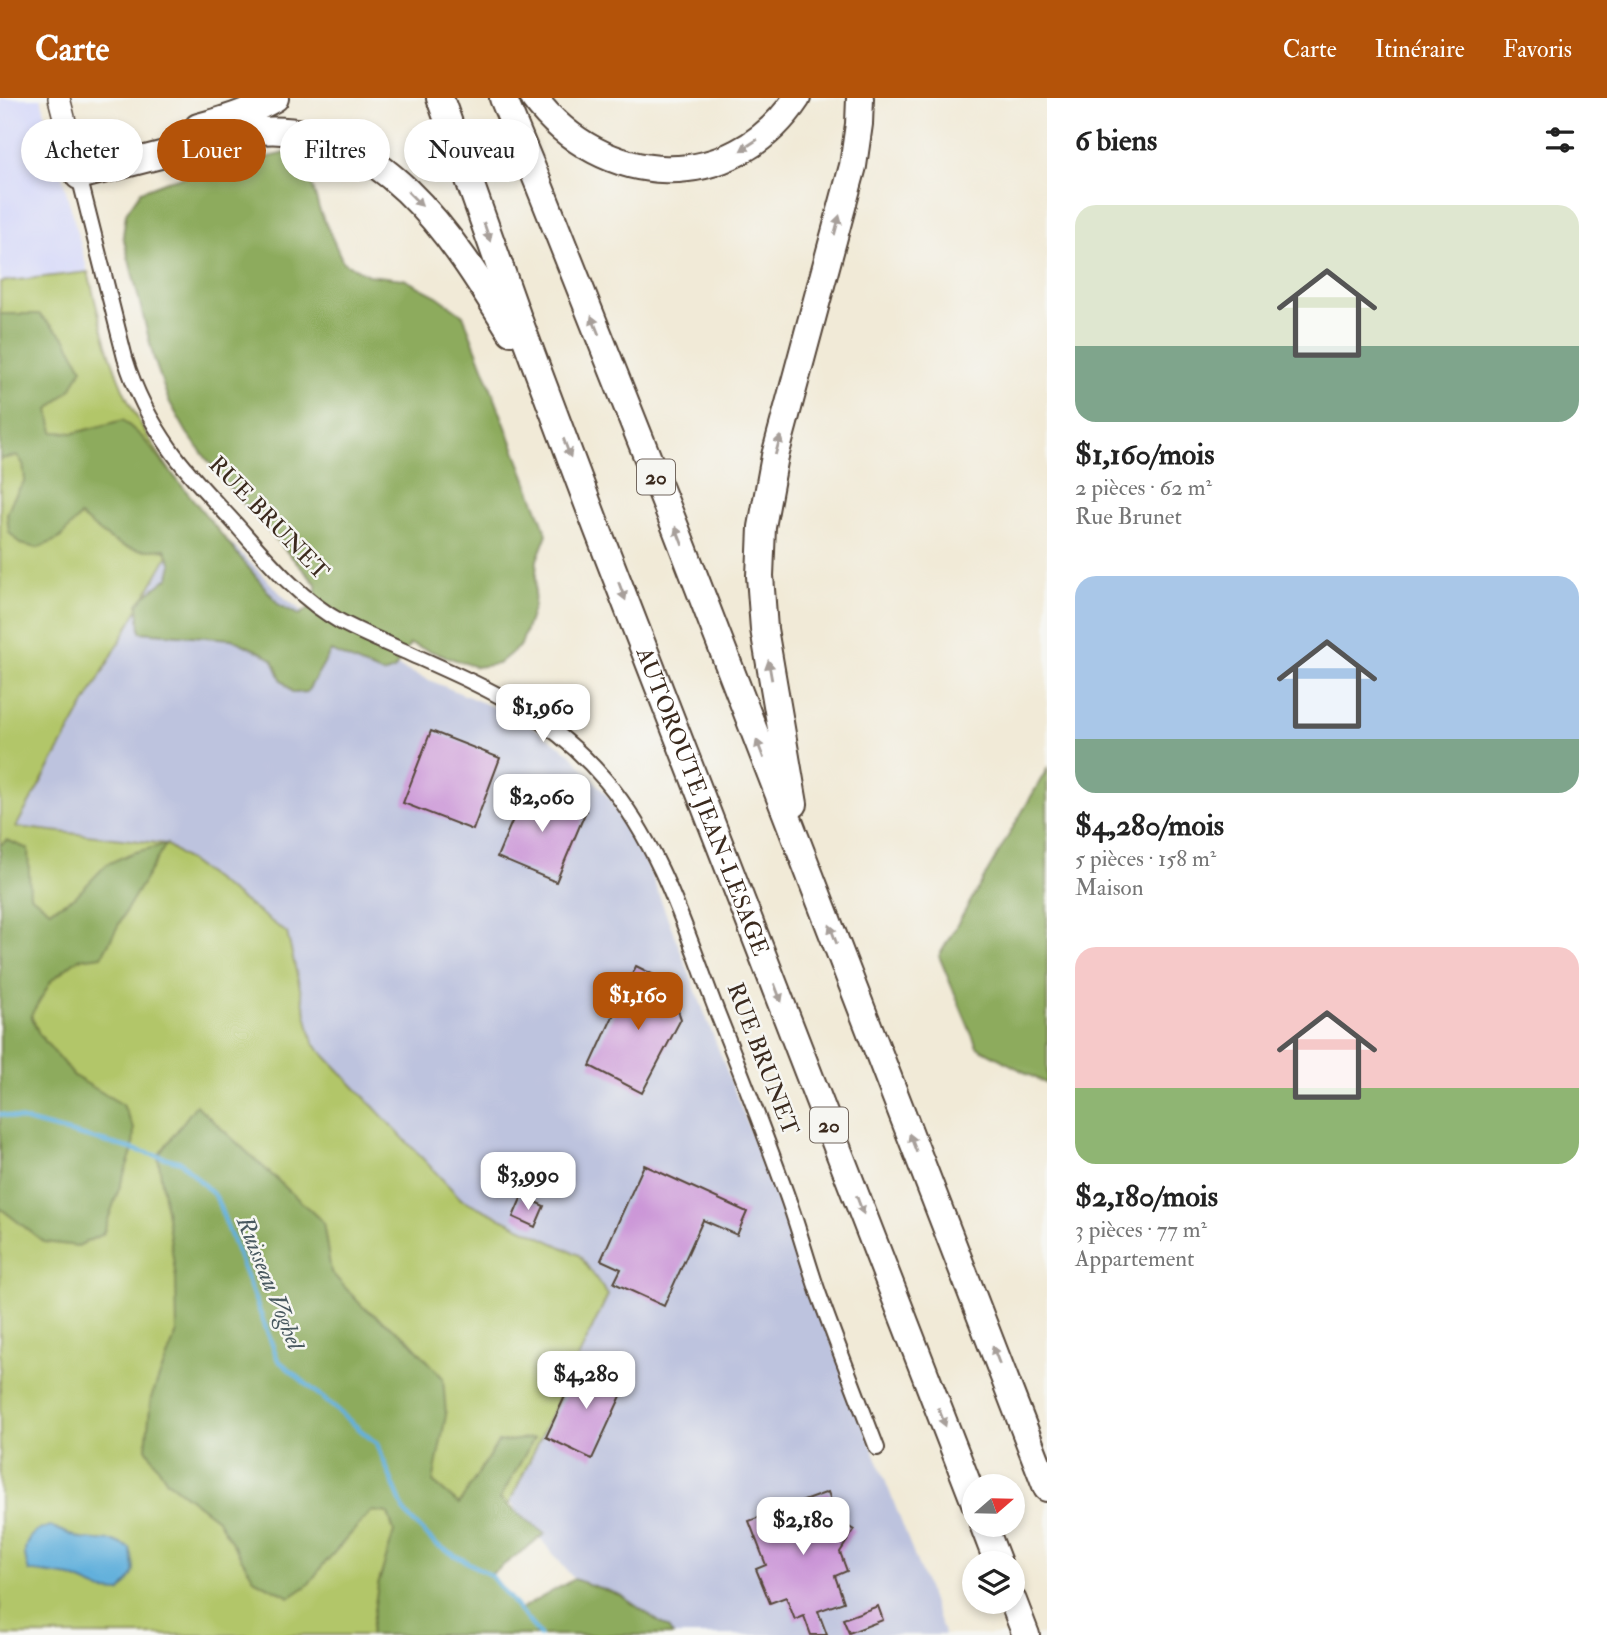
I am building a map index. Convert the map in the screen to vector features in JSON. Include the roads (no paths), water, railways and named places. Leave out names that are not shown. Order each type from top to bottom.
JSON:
[{"type":"highway","points":[[143,146],[230,118],[275,98]]},
{"type":"highway","name":"AUTOROUTE JEAN-LESAGE","points":[[440,98],[543,384],[964,1474]]},
{"type":"highway","name":"20","points":[[503,98],[614,370],[1047,1488]]},
{"type":"highway","points":[[534,98],[554,122],[591,149],[612,160],[659,169],[681,169],[703,165],[737,153],[757,141],[784,116],[797,98]]},
{"type":"highway","points":[[803,858],[764,629],[760,576],[762,527],[775,456],[853,166],[860,98]]},
{"type":"highway","points":[[143,154],[261,131],[321,136],[363,156],[404,188],[439,225],[470,266],[543,384]]},
{"type":"highway","points":[[1018,1614],[1026,1635]]},
{"type":"street","name":"RUE BRUNET","points":[[58,98],[64,119]]},
{"type":"street","name":"RUE BRUNET","points":[[81,182],[137,392],[158,429],[186,468],[264,556],[313,603],[343,623],[505,698],[534,715],[584,757],[631,814],[659,865],[690,941],[784,1188],[818,1290],[877,1448]]},
{"type":"water","points":[[50,1526],[81,1539],[114,1541],[130,1548],[134,1572],[130,1581],[120,1592],[103,1591],[71,1577],[29,1571],[25,1555],[27,1542],[35,1533]]},
{"type":"waterway","name":"Ruisseau Voghel","points":[[0,1114],[181,1162],[216,1197],[278,1360],[377,1444],[405,1513],[435,1544],[490,1575],[540,1635]]}]
